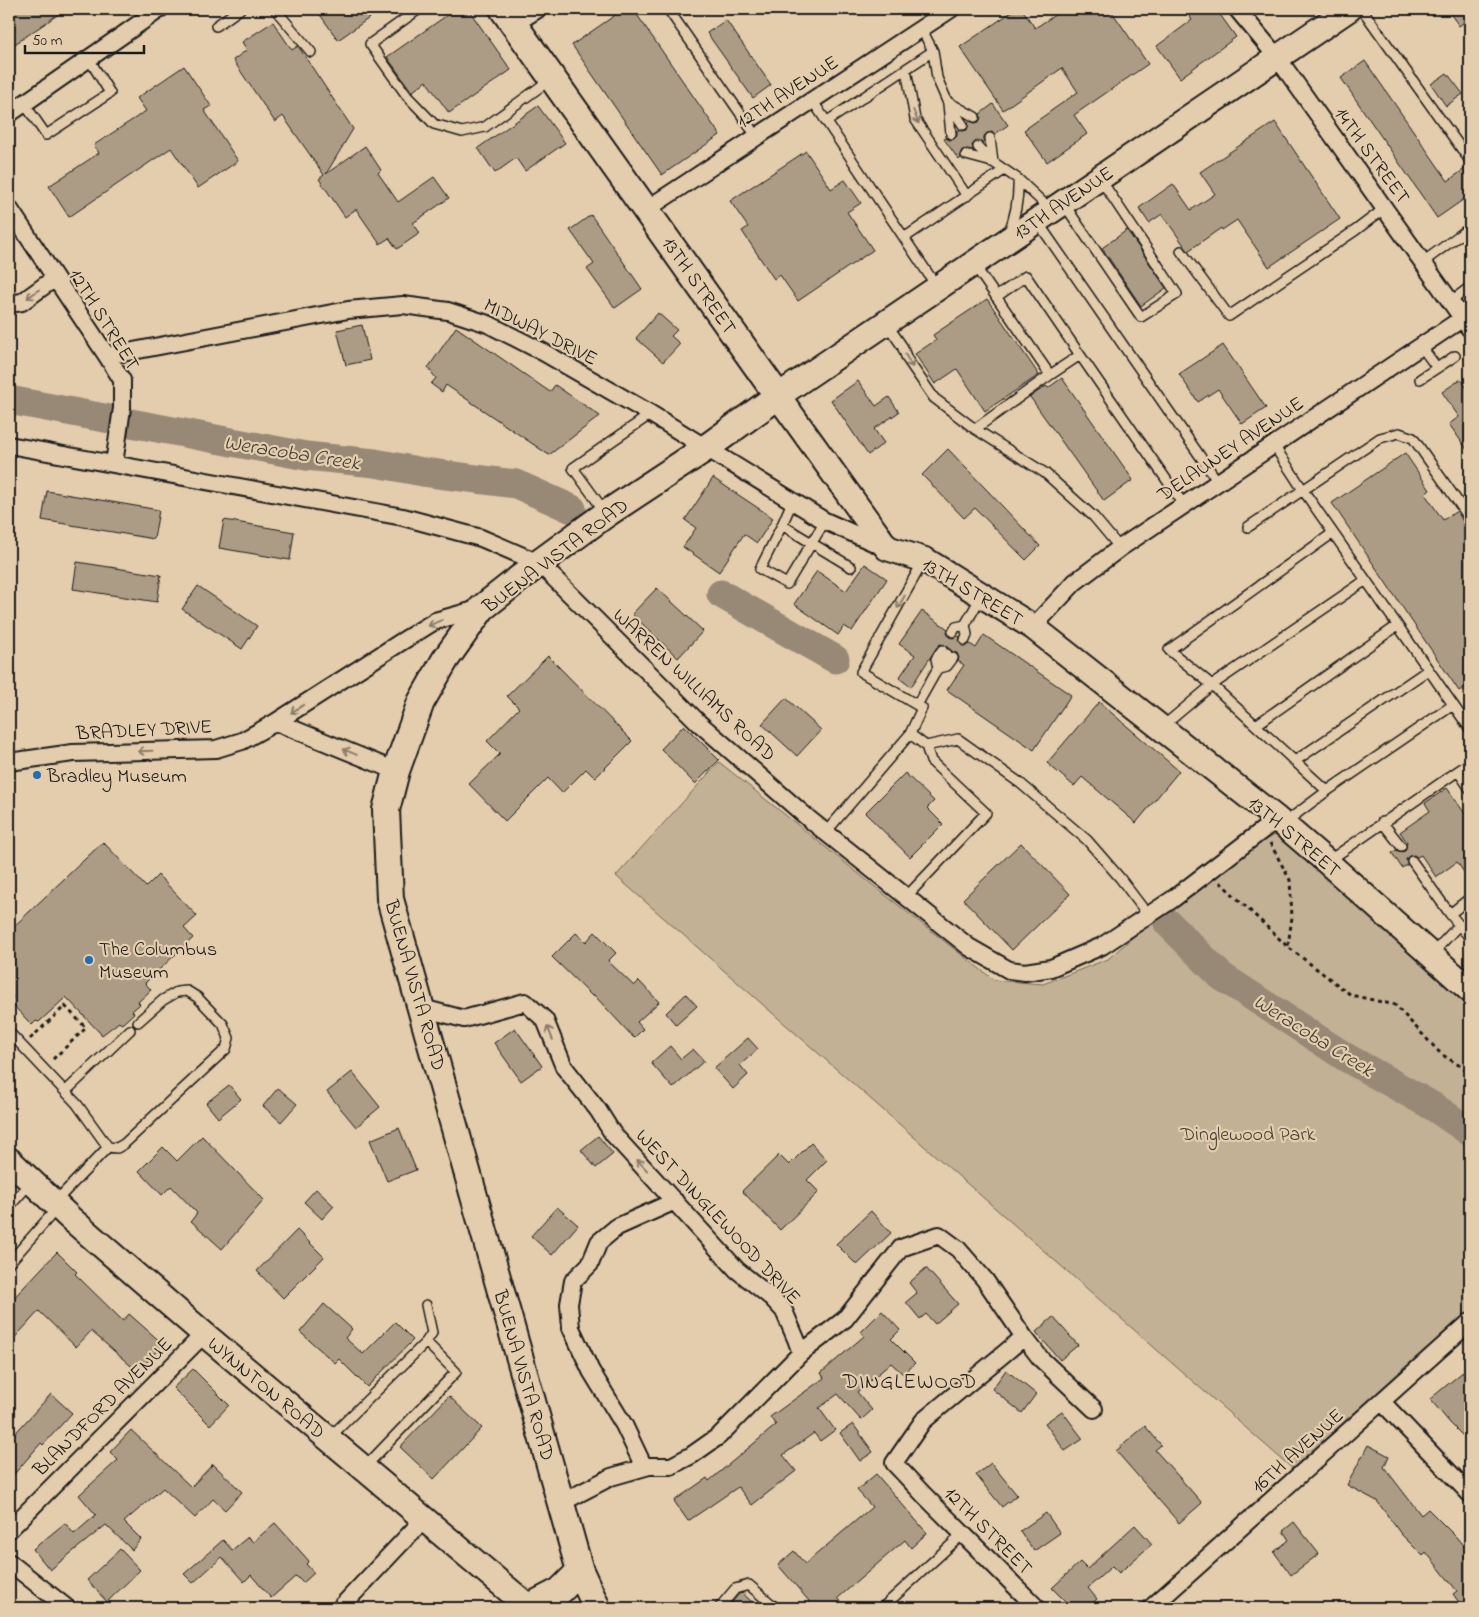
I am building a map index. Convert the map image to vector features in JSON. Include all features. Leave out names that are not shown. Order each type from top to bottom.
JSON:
[{"type":"main road","name":"13TH AVENUE","points":[[778,396],[1349,9]]},
{"type":"main road","name":"13TH STREET","points":[[509,16],[887,548],[925,560],[1033,627],[1162,727],[1274,824],[1327,862],[1470,990]]},
{"type":"main road","name":"BUENA VISTA ROAD","points":[[597,1608],[580,1571],[390,899],[386,810],[396,770],[421,702],[444,660],[482,608],[606,514],[706,448],[778,396]]},
{"type":"main road","name":"WYNNTON ROAD","points":[[9,1160],[56,1205],[204,1334],[530,1608]]},
{"type":"main road","points":[[530,1608],[560,1591],[580,1571]]},
{"type":"street","points":[[9,114],[160,9]]},
{"type":"street","points":[[509,16],[538,9]]},
{"type":"street","name":"12TH AVENUE","points":[[647,209],[951,9]]},
{"type":"street","name":"14TH STREET","points":[[1237,9],[1277,57],[1467,323]]},
{"type":"street","name":"12TH STREET","points":[[9,208],[122,380],[122,408],[114,464]]},
{"type":"street","points":[[9,304],[22,302],[55,278]]},
{"type":"street","name":"MIDWAY DRIVE","points":[[107,356],[348,310],[403,305],[448,311],[488,324],[543,352],[652,414],[825,521],[887,548]]},
{"type":"street","name":"DELAUNEY AVENUE","points":[[1033,627],[1075,582],[1120,548],[1421,346],[1467,323]]},
{"type":"street","name":"WARREN WILLIAMS ROAD","points":[[9,445],[403,517],[481,538],[539,563],[699,723],[826,832],[906,897],[969,947],[1009,970],[1025,972],[1051,968],[1102,946],[1274,824]]},
{"type":"street","name":"BRADLEY DRIVE","points":[[9,762],[73,752],[216,749],[242,740],[276,722],[435,621],[482,608]]},
{"type":"street","points":[[276,722],[396,770]]},
{"type":"street","name":"WEST DINGLEWOOD DRIVE","points":[[422,1008],[464,1019],[525,1002],[545,1020],[564,1067],[598,1110],[613,1134],[737,1270],[772,1298],[784,1311],[801,1353]]},
{"type":"street","points":[[644,1467],[624,1425],[591,1370],[571,1328],[568,1304],[573,1281],[590,1264],[599,1242],[617,1227],[675,1201]]},
{"type":"street","points":[[561,1503],[611,1477],[644,1467],[671,1466],[692,1455],[719,1436],[801,1353],[845,1318],[902,1248],[939,1235],[958,1249],[985,1280],[1041,1360],[1094,1409]]},
{"type":"street","name":"16TH AVENUE","points":[[1151,1608],[1470,1322]]},
{"type":"street","name":"BLANDFORD AVENUE","points":[[9,1530],[204,1334]]},
{"type":"street","name":"12TH STREET","points":[[1024,1337],[923,1421],[894,1463],[1037,1608]]},
{"type":"street","points":[[1382,1402],[1470,1494]]},
{"type":"street","points":[[340,1608],[423,1520]]},
{"type":"street","points":[[9,1562],[67,1608]]},
{"type":"lane","points":[[216,26],[240,9]]},
{"type":"lane","points":[[275,9],[311,52]]},
{"type":"lane","points":[[419,9],[370,44],[407,96],[434,124],[462,132],[485,127],[553,78]]},
{"type":"lane","points":[[668,9],[756,136]]},
{"type":"lane","points":[[1362,9],[1468,158]]},
{"type":"lane","points":[[921,28],[933,51],[937,78],[947,102],[963,125]]},
{"type":"lane","points":[[826,122],[933,51]]},
{"type":"lane","points":[[24,103],[46,135],[110,93],[89,58]]},
{"type":"lane","points":[[906,69],[916,119],[967,196]]},
{"type":"lane","points":[[812,100],[937,287]]},
{"type":"lane","points":[[947,102],[976,117]]},
{"type":"lane","points":[[947,102],[951,134]]},
{"type":"lane","points":[[990,138],[994,162]]},
{"type":"lane","points":[[978,146],[1004,170],[1018,178],[1050,211],[1141,317],[1177,294],[1099,177]]},
{"type":"lane","points":[[966,155],[994,162]]},
{"type":"lane","points":[[904,238],[1004,170]]},
{"type":"lane","points":[[1006,241],[1014,219],[1018,178]]},
{"type":"lane","points":[[1181,251],[1229,316],[1356,230],[1385,208]]},
{"type":"lane","points":[[1050,211],[1218,482]]},
{"type":"lane","points":[[1423,262],[1464,232],[1470,230]]},
{"type":"lane","points":[[973,263],[1050,375]]},
{"type":"lane","points":[[996,296],[1026,276],[1184,505]]},
{"type":"lane","points":[[1451,301],[1470,287]]},
{"type":"lane","points":[[886,323],[902,346],[907,359],[934,398],[975,429],[1045,473],[1094,516],[1120,548]]},
{"type":"lane","points":[[1421,346],[1437,368]]},
{"type":"lane","points":[[975,429],[1080,355]]},
{"type":"lane","points":[[1420,379],[1455,356]]},
{"type":"lane","points":[[606,514],[573,468],[652,414]]},
{"type":"lane","points":[[1248,527],[1380,438],[1399,433],[1413,438],[1470,519]]},
{"type":"lane","points":[[1273,444],[1470,729]]},
{"type":"lane","points":[[792,502],[760,568],[787,584],[825,521]]},
{"type":"lane","points":[[782,525],[851,567]]},
{"type":"lane","points":[[1327,791],[1212,685],[1169,650],[1333,533]]},
{"type":"lane","points":[[826,832],[910,734],[922,708],[861,672],[925,560]]},
{"type":"lane","points":[[1162,727],[1212,685],[1366,580]]},
{"type":"lane","points":[[965,624],[956,627],[959,636],[967,635],[965,624],[982,595]]},
{"type":"lane","points":[[1256,726],[1398,626]]},
{"type":"lane","points":[[917,705],[938,668],[936,659],[947,654],[947,666],[938,668]]},
{"type":"lane","points":[[1295,761],[1428,670]]},
{"type":"lane","points":[[1274,824],[1327,791],[1453,706]]},
{"type":"lane","points":[[906,897],[986,813],[931,761],[926,746],[910,734]]},
{"type":"lane","points":[[926,746],[958,739],[1020,782],[1087,840],[1120,878],[1148,915]]},
{"type":"lane","points":[[1327,862],[1382,822],[1470,763]]},
{"type":"lane","points":[[1458,771],[1470,789]]},
{"type":"lane","points":[[1382,822],[1401,846]]},
{"type":"lane","points":[[1412,861],[1450,914],[1470,938]]},
{"type":"lane","points":[[1450,914],[1470,898]]},
{"type":"lane","points":[[1430,955],[1459,925]]},
{"type":"lane","points":[[9,1032],[77,1104],[108,1147],[117,1148],[124,1144],[226,1049],[229,1038],[223,1024],[197,997],[187,991],[176,992],[163,1000],[138,1022]]},
{"type":"lane","points":[[66,1092],[130,1030]]},
{"type":"lane","points":[[9,1264],[56,1205],[108,1147]]},
{"type":"lane","points":[[10,1203],[31,1181]]},
{"type":"lane","points":[[328,1439],[426,1342],[432,1333],[426,1305]]},
{"type":"lane","points":[[363,1469],[456,1372],[426,1342]]},
{"type":"lane","points":[[882,1608],[963,1534]]},
{"type":"lane","points":[[720,1607],[735,1589],[749,1585],[776,1608]]},
{"type":"path","points":[[1274,824],[1290,880],[1292,917],[1288,947]]},
{"type":"path","points":[[1208,871],[1288,947],[1350,995],[1395,1004],[1441,1054],[1470,1072]]},
{"type":"path","points":[[23,1046],[65,1006],[76,1016],[86,1028],[44,1068]]},
{"type":"path","points":[[76,1016],[80,1012]]},
{"type":"green space","name":"Dinglewood Park","points":[[719,762],[994,980],[1043,984],[1108,959],[1209,871],[1278,833],[1470,1007],[1470,1313],[1294,1470],[616,876]]},
{"type":"building","points":[[9,9],[66,9],[9,48]]},
{"type":"building","points":[[316,9],[382,9],[338,40]]},
{"type":"building","points":[[456,9],[468,9],[511,70],[449,113],[426,81],[412,92],[387,57]]},
{"type":"building","points":[[624,9],[633,9],[720,135],[662,175],[572,45]]},
{"type":"building","points":[[1016,9],[1022,9],[1035,28],[1064,9],[1110,9],[1148,64],[1074,115],[1087,134],[1047,162],[1024,130],[1078,92],[1062,68],[1003,110],[960,47]]},
{"type":"building","points":[[1194,9],[1216,9],[1236,37],[1180,78],[1157,46],[1192,20],[1188,14]]},
{"type":"building","points":[[1447,9],[1470,9],[1470,18],[1459,26]]},
{"type":"building","points":[[726,20],[771,85],[753,98],[707,33]]},
{"type":"building","points":[[273,22],[292,50],[298,46],[353,129],[326,174],[365,146],[381,170],[378,173],[398,202],[434,177],[449,198],[413,223],[420,233],[397,249],[389,238],[380,244],[356,209],[345,217],[319,179],[324,175],[283,116],[275,122],[233,60],[247,50],[242,42]]},
{"type":"building","points":[[1365,61],[1448,181],[1470,165],[1470,195],[1437,218],[1341,78]]},
{"type":"building","points":[[184,66],[211,106],[204,110],[238,161],[198,188],[171,148],[69,217],[49,186],[99,153],[94,145],[146,111],[137,98]]},
{"type":"building","points":[[1447,73],[1463,94],[1446,106],[1431,84]]},
{"type":"building","points":[[993,104],[1008,125],[995,134],[992,132],[987,133],[984,136],[984,142],[976,141],[972,145],[973,150],[962,150],[959,160],[944,139],[954,139],[957,136],[957,130],[967,130],[969,121],[979,122],[980,114]]},
{"type":"building","points":[[538,106],[565,143],[525,171],[516,158],[495,173],[478,148]]},
{"type":"building","points":[[1275,122],[1340,219],[1269,267],[1237,220],[1222,230],[1221,228],[1188,251],[1162,214],[1149,223],[1139,208],[1173,184],[1191,210],[1215,194],[1200,172]]},
{"type":"building","points":[[806,151],[831,189],[845,180],[861,203],[847,212],[873,250],[798,301],[780,275],[774,279],[742,231],[748,227],[730,201]]},
{"type":"building","points":[[591,215],[642,289],[615,308],[587,269],[594,264],[570,230]]},
{"type":"building","points":[[1127,230],[1166,288],[1141,306],[1102,248]]},
{"type":"building","points":[[987,299],[1039,375],[985,411],[957,369],[935,384],[915,354],[936,340],[933,335]]},
{"type":"building","points":[[658,313],[677,330],[671,336],[680,344],[663,362],[636,338]]},
{"type":"building","points":[[362,325],[370,360],[346,365],[337,330]]},
{"type":"building","points":[[456,327],[550,392],[555,385],[600,416],[549,455],[446,385],[442,392],[431,384],[436,378],[428,368]]},
{"type":"building","points":[[1223,345],[1266,408],[1242,424],[1218,389],[1198,402],[1179,374]]},
{"type":"building","points":[[1062,378],[1133,480],[1104,501],[1030,397]]},
{"type":"building","points":[[1461,379],[1470,393],[1470,454],[1449,424],[1459,417],[1442,392]]},
{"type":"building","points":[[858,381],[876,406],[889,397],[899,412],[874,429],[884,443],[868,455],[831,400]]},
{"type":"building","points":[[948,449],[1040,546],[1026,560],[975,508],[964,518],[922,475]]},
{"type":"building","points":[[1405,453],[1430,490],[1425,494],[1443,520],[1457,511],[1470,534],[1470,683],[1459,691],[1332,503]]},
{"type":"building","points":[[713,478],[773,518],[757,543],[744,534],[719,572],[683,547],[696,528],[685,520]]},
{"type":"building","points":[[47,491],[159,510],[154,539],[42,520]]},
{"type":"building","points":[[224,520],[294,532],[290,560],[219,548]]},
{"type":"building","points":[[77,562],[161,575],[157,602],[73,589]]},
{"type":"building","points":[[865,564],[887,579],[852,631],[844,626],[838,635],[794,604],[817,571],[846,591]]},
{"type":"building","points":[[198,586],[257,626],[242,649],[182,609]]},
{"type":"building","points":[[657,588],[703,631],[678,658],[632,614]]},
{"type":"building","points":[[922,611],[948,629],[949,637],[960,637],[959,641],[962,646],[970,644],[976,648],[984,635],[1071,695],[1034,750],[947,690],[964,665],[958,661],[957,653],[945,645],[940,644],[937,647],[911,687],[899,678],[915,655],[899,644]]},
{"type":"building","points":[[548,656],[632,741],[595,778],[586,769],[562,793],[548,778],[505,821],[469,784],[500,754],[487,741],[519,708],[507,696]]},
{"type":"building","points":[[786,698],[821,730],[797,756],[762,724]]},
{"type":"building","points":[[1099,702],[1179,771],[1136,823],[1082,777],[1074,786],[1047,763]]},
{"type":"building","points":[[684,725],[719,760],[695,784],[661,749]]},
{"type":"building","points":[[905,773],[934,801],[927,808],[943,824],[910,857],[865,813]]},
{"type":"building","points":[[1447,788],[1470,821],[1470,881],[1457,862],[1436,877],[1421,855],[1417,857],[1414,855],[1409,856],[1406,859],[1407,865],[1402,868],[1392,853],[1396,850],[1405,851],[1407,842],[1400,832],[1430,811],[1425,803]]},
{"type":"building","name":"The Columbus Museum","points":[[103,842],[146,887],[158,875],[197,916],[184,928],[193,938],[145,983],[151,990],[138,1002],[140,1004],[132,1011],[134,1013],[123,1023],[119,1022],[102,1035],[66,997],[39,1022],[36,1021],[32,1025],[9,1001],[13,997],[9,992],[9,931]]},
{"type":"building","points":[[1021,843],[1070,894],[1012,950],[963,899]]},
{"type":"building","points":[[595,932],[616,953],[608,961],[634,986],[639,981],[659,1002],[637,1022],[643,1029],[634,1038],[594,995],[593,997],[552,957],[576,933],[586,942]]},
{"type":"building","points":[[686,994],[697,1006],[676,1025],[666,1013]]},
{"type":"building","points":[[515,1028],[542,1066],[521,1081],[494,1043]]},
{"type":"building","points":[[748,1038],[758,1049],[740,1065],[748,1075],[733,1089],[714,1068]]},
{"type":"building","points":[[670,1046],[681,1059],[693,1049],[704,1061],[673,1088],[651,1063]]},
{"type":"building","points":[[352,1072],[380,1107],[356,1127],[327,1092]]},
{"type":"building","points":[[229,1085],[241,1099],[218,1118],[206,1103]]},
{"type":"building","points":[[278,1088],[297,1104],[281,1122],[263,1106]]},
{"type":"building","points":[[399,1128],[416,1170],[387,1181],[370,1140]]},
{"type":"building","points":[[202,1136],[264,1200],[222,1249],[191,1221],[197,1213],[171,1186],[162,1195],[139,1171],[163,1147],[177,1161]]},
{"type":"building","points":[[598,1136],[613,1154],[596,1168],[581,1150]]},
{"type":"building","points":[[811,1143],[827,1160],[807,1180],[819,1192],[780,1230],[742,1191],[779,1155],[789,1165]]},
{"type":"building","points":[[316,1189],[334,1206],[322,1219],[304,1202]]},
{"type":"building","points":[[557,1207],[578,1225],[552,1255],[531,1236]]},
{"type":"building","points":[[871,1211],[891,1233],[857,1265],[836,1244]]},
{"type":"building","points":[[297,1230],[324,1257],[283,1298],[257,1271]]},
{"type":"building","points":[[57,1252],[77,1272],[75,1274],[123,1321],[129,1314],[163,1344],[138,1372],[91,1331],[76,1347],[39,1311],[9,1344],[9,1303]]},
{"type":"building","points":[[926,1268],[958,1304],[935,1324],[926,1314],[920,1319],[906,1302],[917,1293],[909,1283]]},
{"type":"building","points":[[324,1304],[352,1329],[345,1338],[363,1354],[395,1322],[413,1340],[367,1387],[339,1359],[335,1363],[300,1332]]},
{"type":"building","points":[[882,1311],[900,1330],[891,1339],[915,1363],[903,1374],[891,1363],[857,1392],[872,1410],[861,1420],[838,1394],[819,1408],[835,1430],[820,1441],[814,1433],[783,1455],[796,1471],[752,1505],[738,1487],[688,1521],[674,1501],[707,1478],[709,1481],[776,1425],[770,1417],[824,1378],[821,1373],[864,1336],[861,1332]]},
{"type":"building","points":[[1053,1317],[1078,1345],[1060,1360],[1036,1332]]},
{"type":"building","points":[[1470,1366],[1470,1443],[1430,1399]]},
{"type":"building","points":[[193,1369],[229,1405],[210,1425],[173,1388]]},
{"type":"building","points":[[1006,1370],[1036,1394],[1022,1413],[992,1389]]},
{"type":"building","points":[[51,1394],[72,1413],[43,1445],[41,1443],[9,1480],[9,1440]]},
{"type":"building","points":[[449,1396],[482,1428],[434,1479],[400,1447]]},
{"type":"building","points":[[1062,1411],[1083,1439],[1065,1451],[1045,1423]]},
{"type":"building","points":[[853,1424],[873,1452],[860,1461],[840,1433]]},
{"type":"building","points":[[1145,1426],[1161,1445],[1155,1450],[1202,1503],[1179,1523],[1116,1451]]},
{"type":"building","points":[[131,1430],[191,1487],[213,1464],[242,1492],[225,1510],[213,1499],[195,1518],[163,1488],[124,1522],[141,1539],[132,1550],[106,1525],[50,1570],[33,1549],[65,1523],[74,1534],[96,1515],[79,1495],[118,1460],[110,1452]]},
{"type":"building","points":[[1368,1445],[1389,1456],[1384,1467],[1421,1515],[1428,1509],[1469,1553],[1464,1557],[1470,1564],[1470,1608],[1463,1608],[1453,1594],[1457,1591],[1426,1552],[1423,1556],[1401,1534],[1377,1501],[1347,1485]]},
{"type":"building","points":[[991,1463],[1017,1495],[1002,1507],[976,1475]]},
{"type":"building","points":[[876,1474],[927,1533],[911,1548],[905,1540],[838,1598],[847,1608],[815,1608],[778,1565],[794,1551],[805,1564],[872,1507],[857,1490]]},
{"type":"building","points":[[1046,1513],[1060,1533],[1034,1551],[1020,1531]]},
{"type":"building","points":[[1294,1522],[1319,1554],[1291,1575],[1274,1552],[1289,1540],[1283,1531]]},
{"type":"building","points":[[275,1523],[309,1561],[306,1564],[314,1573],[303,1583],[296,1576],[271,1598],[251,1575],[244,1582],[222,1557],[193,1583],[184,1574],[223,1540],[232,1550],[248,1537],[253,1542]]},
{"type":"building","points":[[1135,1525],[1152,1544],[1119,1573],[1112,1566],[1088,1588],[1097,1599],[1087,1608],[1072,1608],[1052,1588],[1080,1562],[1087,1569]]},
{"type":"building","points":[[120,1549],[140,1570],[107,1602],[87,1580]]},
{"type":"building","points":[[742,1593],[759,1608],[727,1608]]},
{"type":"waterway","name":"Weracoba Creek","points":[[9,400],[306,456],[375,463],[423,472],[516,484],[572,509]]},
{"type":"waterway","name":"Weracoba Creek","points":[[721,594],[835,659]]},
{"type":"waterway","name":"Weracoba Creek","points":[[1168,923],[1221,976],[1347,1058],[1434,1107],[1470,1132]]},
{"type":"place","name":"Bradley Museum","points":[[37,775]]},
{"type":"place","name":"The Columbus Museum","points":[[89,960]]},
{"type":"district","name":"DINGLEWOOD","points":[[910,1381]]}]
